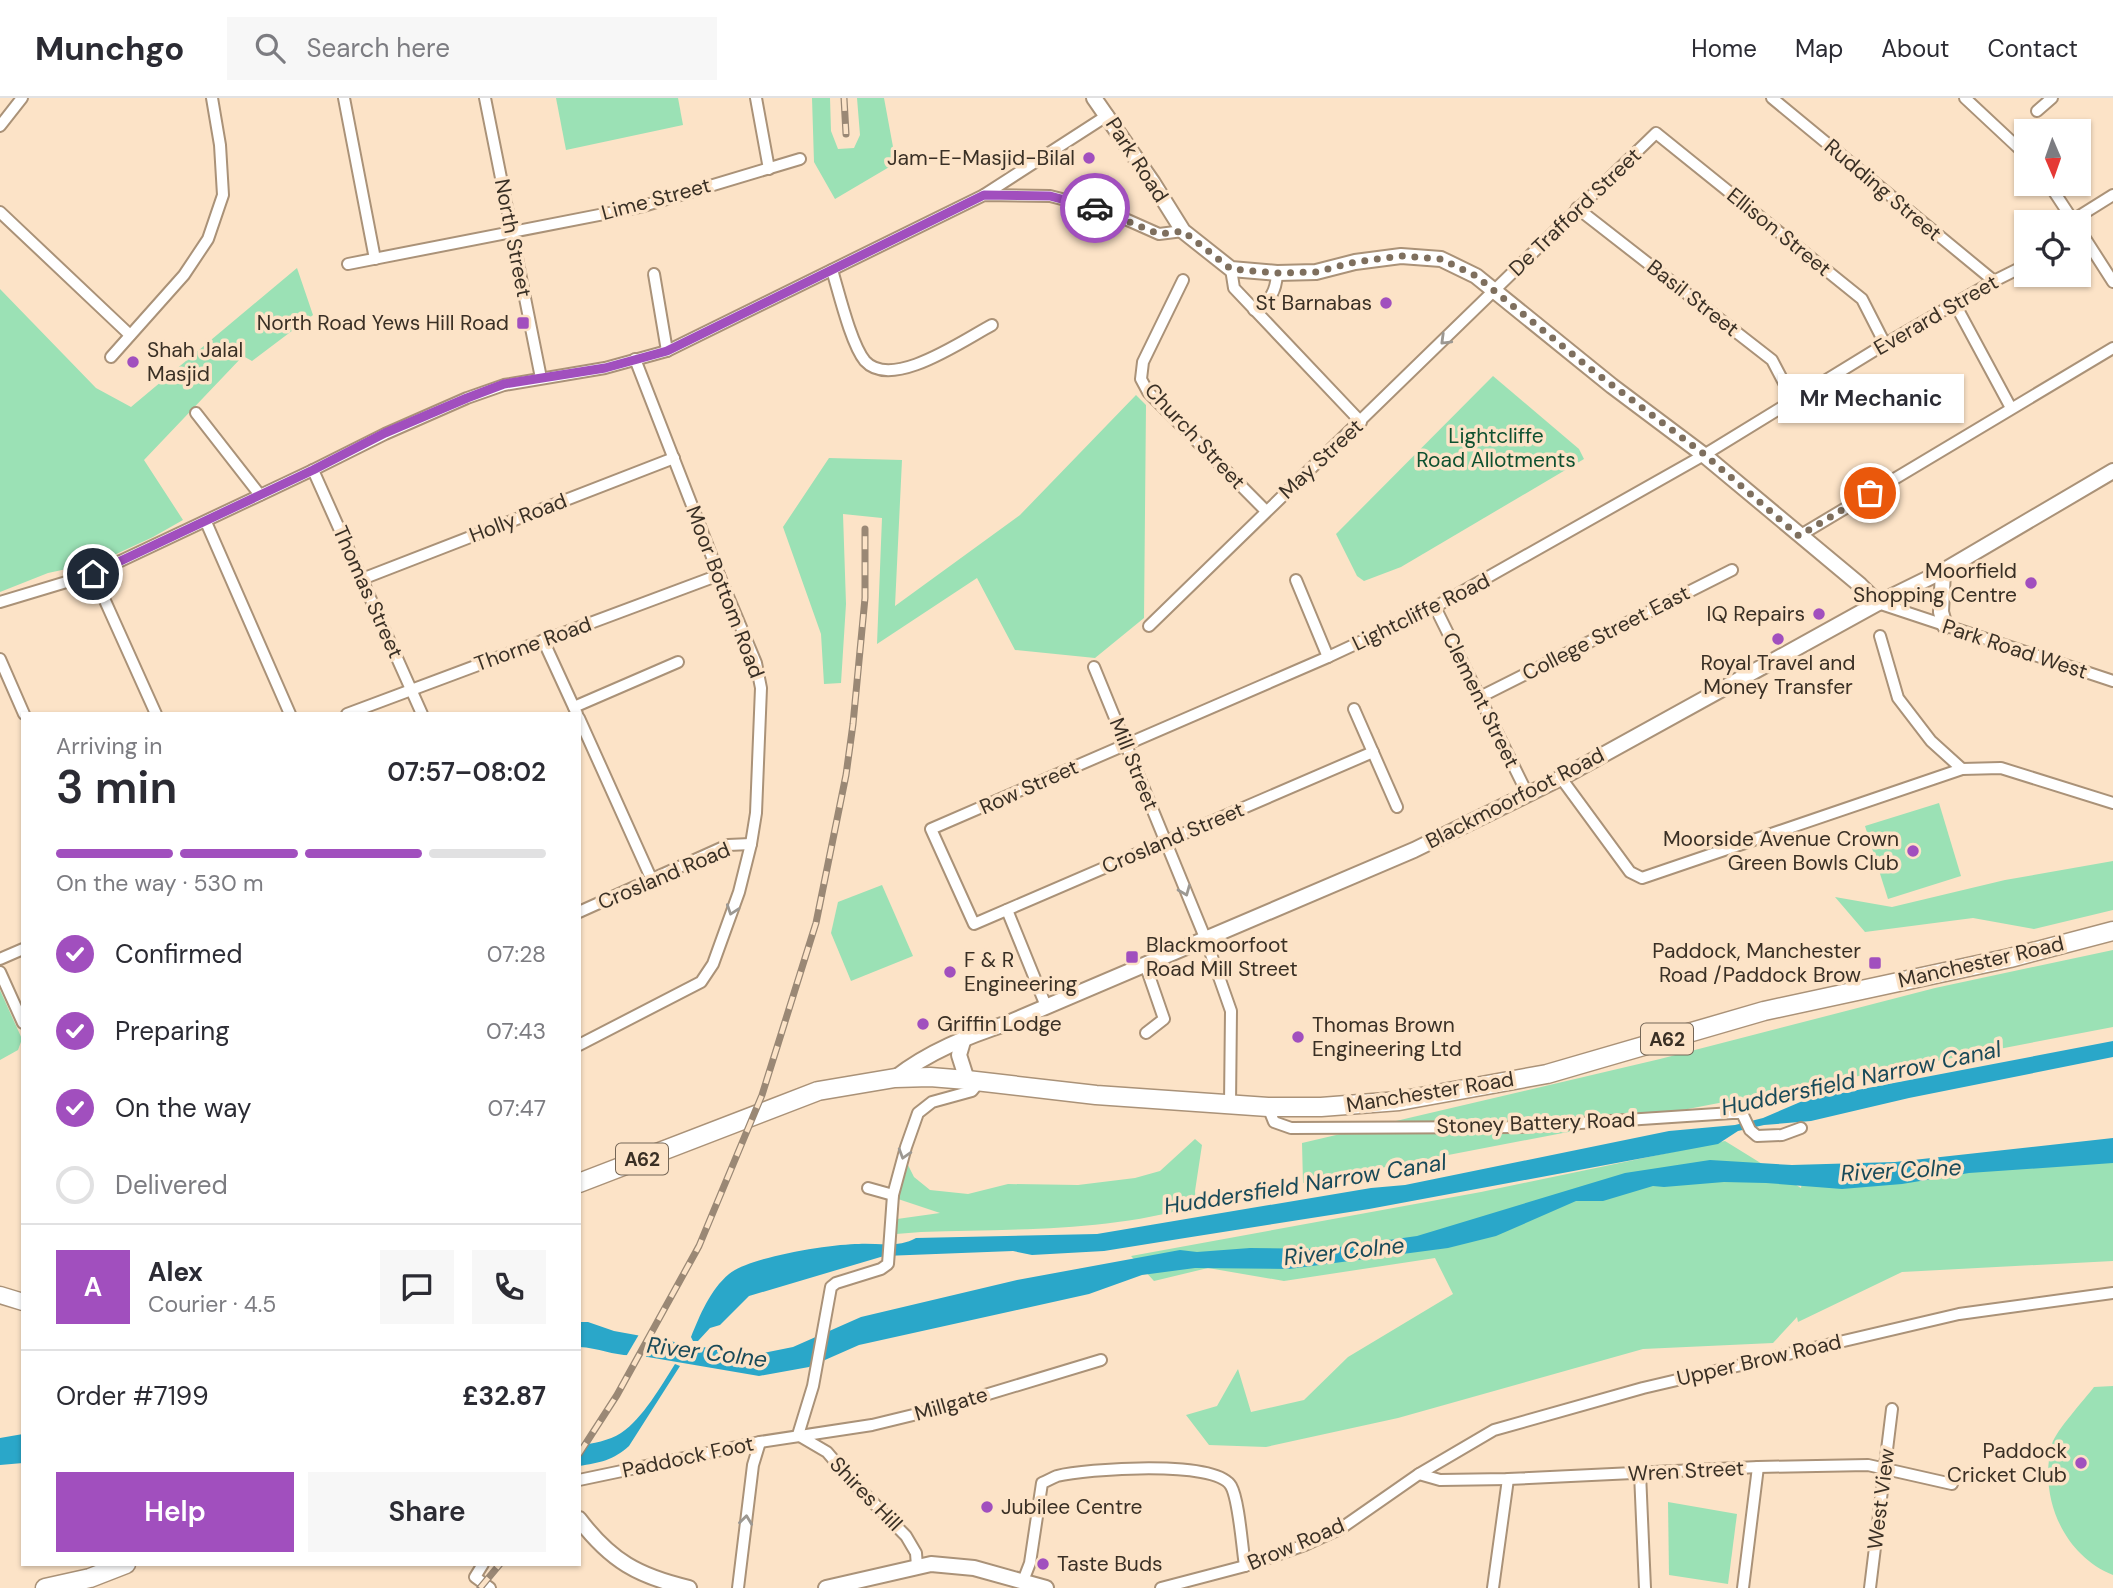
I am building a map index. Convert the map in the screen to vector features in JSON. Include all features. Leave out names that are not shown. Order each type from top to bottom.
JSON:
[{"type":"main road","name":"Manchester Road","points":[[581,1182],[818,1091],[895,1078],[974,1080],[1096,1095],[1268,1107],[1321,1107],[1385,1102],[1547,1074],[1764,1010],[2010,958],[2113,931]]},
{"type":"main road","points":[[0,1294],[21,1301]]},
{"type":"main road","points":[[45,1588],[90,1578],[121,1566]]},
{"type":"street","points":[[0,126],[22,98]]},
{"type":"street","points":[[111,357],[184,275],[208,239],[223,195],[220,145],[212,98]]},
{"type":"street","points":[[344,98],[375,259]]},
{"type":"street","name":"North Street","points":[[485,98],[541,378]]},
{"type":"street","points":[[755,98],[769,169]]},
{"type":"street","name":"Park Road","points":[[1094,98],[1108,115],[1183,231],[1231,269]]},
{"type":"street","name":"Rudding Street","points":[[1772,98],[1994,281]]},
{"type":"street","points":[[1965,98],[2014,144]]},
{"type":"street","points":[[2037,111],[2052,98]]},
{"type":"street","points":[[0,602],[93,574],[455,402],[504,384],[605,368],[667,351],[984,195],[1108,115]]},
{"type":"street","name":"De Trafford Street","points":[[1493,292],[1656,133]]},
{"type":"street","name":"Ellison Street","points":[[1656,133],[1862,299],[1885,344]]},
{"type":"street","name":"Lime Street","points":[[348,264],[639,206],[800,159]]},
{"type":"street","points":[[984,195],[1050,196],[1105,210],[1159,234],[1183,231]]},
{"type":"street","points":[[2091,216],[2113,195]]},
{"type":"street","name":"Basil Street","points":[[1577,208],[1772,360],[1793,400]]},
{"type":"street","points":[[0,212],[130,335]]},
{"type":"street","points":[[2091,249],[2113,282]]},
{"type":"street","points":[[1361,422],[1234,288],[1231,269],[1277,273],[1316,272],[1355,262],[1401,256],[1441,259],[1476,276],[1493,292],[1704,454],[1799,536],[1860,584],[1878,603]]},
{"type":"street","points":[[832,270],[857,347],[866,362],[878,368],[891,371],[908,368],[992,325]]},
{"type":"street","name":"Everard Street","points":[[1704,454],[1885,344],[2014,271]]},
{"type":"street","points":[[1254,310],[1268,302],[1276,289],[1277,273]]},
{"type":"street","points":[[654,274],[667,351]]},
{"type":"street","name":"Church Street","points":[[1183,280],[1143,362],[1141,379],[1148,392],[1266,511]]},
{"type":"street","name":"May Street","points":[[1149,626],[1493,292]]},
{"type":"street","points":[[1955,304],[2011,408]]},
{"type":"street","points":[[1799,536],[2113,348]]},
{"type":"street","name":"Moor Bottom Road","points":[[581,1044],[701,982],[713,964],[739,892],[756,813],[761,688],[756,663],[635,359]]},
{"type":"street","points":[[196,413],[260,495]]},
{"type":"street","name":"Lightcliffe Road","points":[[1126,745],[1435,607],[1704,454]]},
{"type":"street","name":"Holly Road","points":[[362,579],[674,458]]},
{"type":"street","name":"Thomas Street","points":[[313,470],[421,712]]},
{"type":"street","name":"Blackmoorfoot Road","points":[[895,1078],[908,1067],[964,1038],[1008,1023],[1414,850],[1561,778],[1878,603],[1943,571],[2113,471]]},
{"type":"street","points":[[206,522],[289,712]]},
{"type":"street","name":"College Street East","points":[[1480,698],[1732,570]]},
{"type":"street","points":[[1943,571],[1941,612],[1945,626]]},
{"type":"street","points":[[93,574],[155,712]]},
{"type":"street","name":"Thorne Road","points":[[352,712],[719,575]]},
{"type":"street","points":[[1296,580],[1328,657]]},
{"type":"street","name":"Park Road West","points":[[1878,603],[2113,681]]},
{"type":"street","name":"Clement Street","points":[[1435,607],[1527,793]]},
{"type":"street","points":[[1880,636],[1898,698],[1931,741],[1962,769]]},
{"type":"street","points":[[543,640],[577,712]]},
{"type":"street","points":[[0,659],[23,712]]},
{"type":"street","points":[[579,712],[678,662]]},
{"type":"street","name":"Mill Street","points":[[1094,667],[1206,940],[1231,1011],[1230,1104]]},
{"type":"street","points":[[1354,709],[1396,807]]},
{"type":"street","points":[[581,722],[651,878]]},
{"type":"street","name":"Row Street","points":[[974,924],[932,829],[1126,745]]},
{"type":"street","name":"Crosland Street","points":[[974,924],[1373,752]]},
{"type":"street","points":[[1561,778],[1630,873],[1642,878],[1962,769],[2001,768],[2113,803]]},
{"type":"street","name":"Crosland Road","points":[[581,911],[728,845],[751,844]]},
{"type":"street","points":[[1007,910],[1046,1006]]},
{"type":"street","points":[[0,959],[21,950]]},
{"type":"street","points":[[1145,964],[1164,1019],[1146,1033]]},
{"type":"street","points":[[0,972],[21,1019]]},
{"type":"street","points":[[798,1435],[816,1375],[833,1284],[887,1265],[893,1195],[918,1114],[932,1102],[972,1091],[974,1080],[959,1055],[964,1038]]},
{"type":"street","name":"Stoney Battery Road","points":[[1268,1107],[1274,1122],[1292,1128],[1519,1127],[1732,1113],[1742,1114],[1750,1130],[1758,1136],[1769,1137],[1801,1128]]},
{"type":"street","points":[[868,1188],[893,1195]]},
{"type":"street","name":"Upper Brow Road","points":[[1419,1474],[1494,1430],[1643,1388],[1959,1314],[2113,1293]]},
{"type":"street","name":"Millgate","points":[[798,1435],[872,1425],[942,1408],[1101,1360]]},
{"type":"street","name":"West View","points":[[1870,1588],[1892,1409]]},
{"type":"street","name":"Paddock Foot","points":[[581,1480],[798,1435]]},
{"type":"street","name":"Shires Hill","points":[[798,1435],[827,1452],[906,1536],[916,1553],[918,1566]]},
{"type":"street","points":[[738,1588],[754,1465],[761,1442]]},
{"type":"street","name":"Wren Street","points":[[1419,1474],[1440,1480],[1508,1479],[1758,1467],[1868,1465],[1952,1484]]},
{"type":"street","points":[[1743,1588],[1758,1467]]},
{"type":"street","points":[[1023,1581],[1030,1563],[1042,1483],[1055,1476],[1112,1469],[1206,1472],[1223,1478],[1231,1486],[1234,1497],[1245,1566]]},
{"type":"street","points":[[1640,1473],[1645,1588]]},
{"type":"street","name":"Brow Road","points":[[1161,1588],[1245,1566],[1305,1545],[1340,1529],[1419,1474]]},
{"type":"street","points":[[1497,1587],[1508,1479]]},
{"type":"street","points":[[581,1521],[610,1555],[632,1570],[665,1585],[689,1588]]},
{"type":"street","points":[[826,1588],[918,1566],[948,1564],[1003,1581],[1023,1581],[1046,1588]]},
{"type":"street","points":[[482,1566],[475,1577],[490,1588]]},
{"type":"green space","points":[[556,98],[678,98],[683,125],[566,150]]},
{"type":"green space","points":[[812,98],[830,98],[831,131],[838,149],[854,148],[860,135],[857,98],[884,98],[896,163],[835,199],[814,162]]},
{"type":"green space","points":[[297,268],[313,315],[252,361],[243,356],[144,460],[183,520],[99,562],[48,573],[0,592],[0,289],[96,388],[131,407]]},
{"type":"green space","name":"Lightcliffe Road Allotments","points":[[1493,376],[1579,449],[1584,459],[1401,567],[1364,581],[1357,576],[1336,534]]},
{"type":"green space","points":[[1136,395],[1146,405],[1144,618],[1095,658],[1015,650],[977,578],[877,644],[882,518],[843,514],[846,604],[841,683],[824,684],[821,634],[783,527],[829,458],[902,460],[895,606],[1020,515]]},
{"type":"green space","name":"Moorside Avenue Crown Green Bowls Club","points":[[1939,803],[1961,876],[1888,899],[1865,826]]},
{"type":"green space","points":[[2113,861],[2113,910],[2034,929],[1973,918],[1865,932],[1835,897],[1892,907],[2005,880]]},
{"type":"green space","points":[[882,885],[913,956],[851,981],[831,933],[838,902]]},
{"type":"green space","points":[[2113,950],[2113,1027],[1303,1183],[1302,1143],[1660,1059],[1935,988]]},
{"type":"green space","points":[[0,990],[21,1042],[18,1050],[0,1060]]},
{"type":"green space","points":[[1195,1139],[1202,1145],[1195,1191],[1196,1206],[1128,1221],[1094,1225],[896,1234],[897,1219],[940,1213],[898,1199],[908,1165],[914,1177],[930,1190],[968,1194],[1008,1184],[1078,1185],[1135,1178],[1160,1171]]},
{"type":"green space","points":[[1725,1141],[1801,1188],[1802,1182],[2113,1155],[2113,1261],[1902,1272],[1798,1322],[1797,1317],[1773,1343],[1643,1349],[1398,1418],[1266,1447],[1209,1445],[1186,1415],[1217,1406],[1238,1369],[1251,1412],[1304,1400],[1348,1357],[1453,1294],[1435,1258],[1284,1281],[1208,1268],[1154,1281],[1131,1256],[1481,1192]]},
{"type":"green space","name":"Paddock Cricket Club","points":[[2113,1386],[2113,1575],[2095,1566],[2068,1538],[2052,1503],[2049,1464],[2054,1439],[2094,1387]]},
{"type":"green space","points":[[1668,1502],[1737,1514],[1728,1584],[1669,1575]]},
{"type":"water","points":[[2113,1041],[2113,1057],[1909,1098],[1811,1121],[1764,1125],[1738,1131],[1718,1144],[1369,1209],[1104,1251],[1032,1255],[1013,1251],[884,1256],[749,1296],[720,1325],[710,1328],[698,1341],[693,1341],[691,1337],[711,1295],[729,1274],[754,1262],[791,1253],[846,1245],[896,1244],[916,1238],[1097,1234],[1371,1188],[1405,1185],[1669,1131],[1735,1125],[1763,1118],[1805,1100]]},
{"type":"water","name":"River Colne","points":[[2113,1138],[2113,1163],[1969,1173],[1902,1184],[1842,1189],[1724,1182],[1653,1186],[1603,1201],[1576,1201],[1496,1236],[1448,1248],[1289,1269],[1195,1268],[1142,1275],[1089,1294],[859,1345],[809,1367],[759,1376],[581,1347],[581,1322],[588,1322],[614,1331],[758,1354],[793,1347],[861,1317],[1017,1280],[1180,1250],[1197,1252],[1250,1248],[1325,1249],[1417,1236],[1625,1173],[1710,1160],[1792,1165],[1895,1162]]},
{"type":"water","points":[[675,1364],[680,1366],[629,1446],[606,1460],[581,1466],[581,1446],[621,1433],[651,1401]]},
{"type":"water","points":[[21,1434],[21,1463],[0,1465],[0,1438]]},
{"type":"pier","points":[[641,1331],[659,1335],[644,1360],[624,1360]]},
{"type":"railway","points":[[844,98],[846,134]]},
{"type":"railway","points":[[581,1451],[617,1395],[699,1246],[762,1095],[816,923],[846,775],[853,724],[865,598],[865,529]]},
{"type":"railway","points":[[480,1588],[498,1566]]},
{"type":"way so far","points":[[1095,208],[1159,234],[1183,231],[1231,269],[1277,273],[1316,272],[1355,262],[1401,256],[1441,259],[1476,276],[1592,370],[1704,454],[1799,536],[1870,493]]},
{"type":"place","name":"Jam-E-Masjid-Bilal","points":[[1089,158]]},
{"type":"place","name":"St Barnabas","points":[[1386,303]]},
{"type":"place","name":"North Road Yews Hill Road","points":[[523,323]]},
{"type":"place","name":"Shah Jalal Masjid","points":[[133,362]]},
{"type":"place","name":"Mr Mechanic","points":[[1870,493]]},
{"type":"place","name":"Moorfield Shopping Centre","points":[[2031,583]]},
{"type":"place","name":"IQ Repairs","points":[[1819,614]]},
{"type":"place","name":"Royal Travel and Money Transfer","points":[[1778,639]]},
{"type":"place","name":"Moorside Avenue Crown Green Bowls Club","points":[[1913,851]]},
{"type":"place","name":"Blackmoorfoot Road Mill Street","points":[[1132,957]]},
{"type":"place","name":"Paddock, Manchester Road /Paddock Brow","points":[[1875,963]]},
{"type":"place","name":"F & R Engineering","points":[[950,972]]},
{"type":"place","name":"Griffin Lodge","points":[[923,1024]]},
{"type":"place","name":"Thomas Brown Engineering Ltd","points":[[1298,1037]]},
{"type":"place","name":"Paddock Cricket Club","points":[[2081,1463]]},
{"type":"place","name":"Jubilee Centre","points":[[987,1507]]},
{"type":"place","name":"Taste Buds","points":[[1043,1564]]},
{"type":"route","points":[[93,574],[206,522],[385,433],[467,398],[504,384],[605,368],[667,351],[984,195],[1050,196],[1095,208]]},
{"type":"water label","name":"Huddersfield Narrow Canal","points":[[1861,1078]]},
{"type":"water label","name":"Huddersfield Narrow Canal","points":[[1305,1184]]}]
